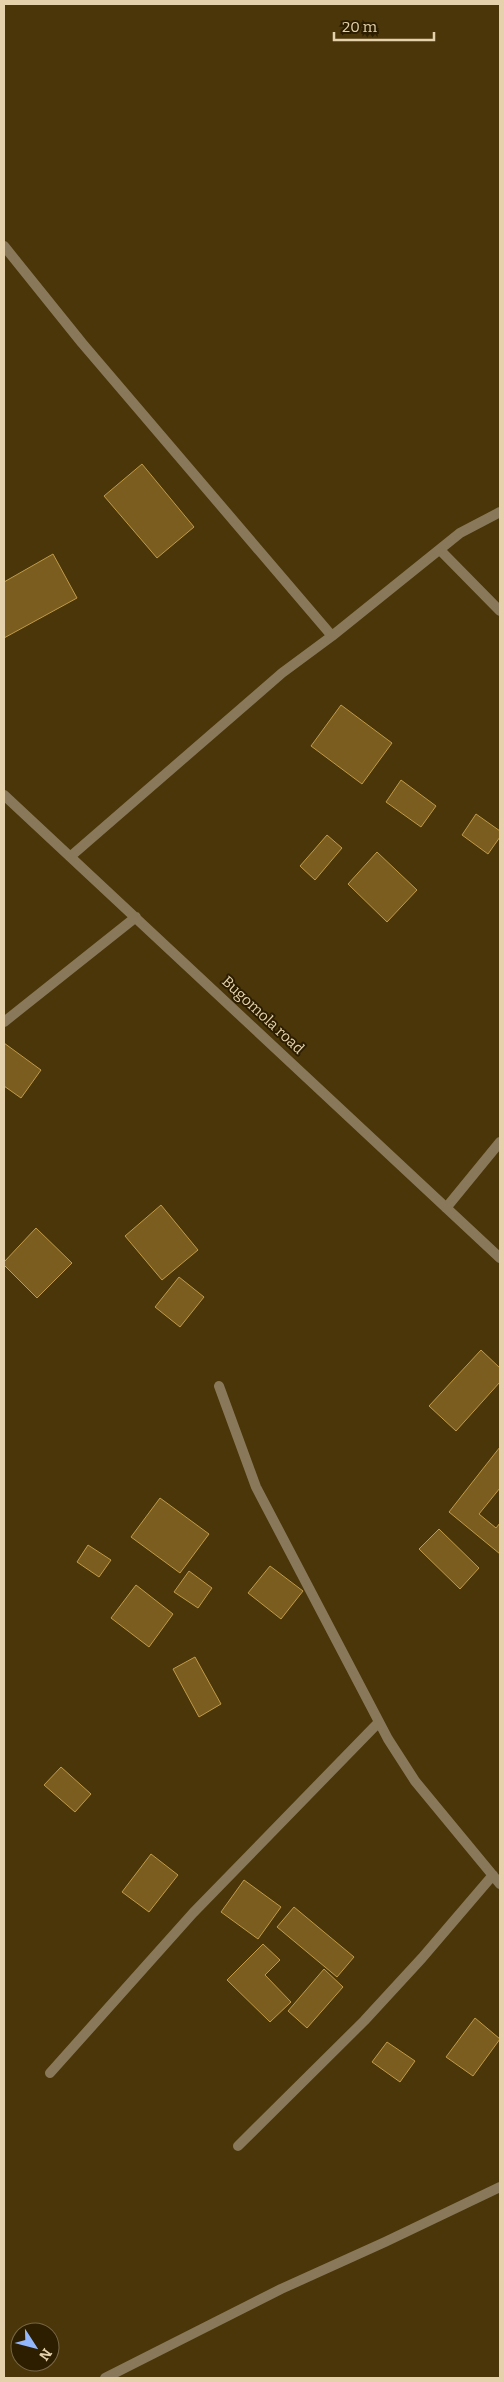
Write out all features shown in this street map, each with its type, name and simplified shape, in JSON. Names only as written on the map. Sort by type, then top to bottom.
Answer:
[{"type":"street","points":[[4,246],[82,343],[332,636]]},
{"type":"street","points":[[71,856],[282,673],[332,636],[440,550],[479,522],[500,512]]},
{"type":"street","points":[[440,550],[500,611]]},
{"type":"street","name":"Bugomola road","points":[[4,795],[500,1258]]},
{"type":"street","points":[[4,1022],[136,917]]},
{"type":"street","points":[[446,1208],[500,1142]]},
{"type":"street","points":[[219,1386],[256,1487],[379,1722],[415,1781],[500,1884]]},
{"type":"street","points":[[50,2073],[193,1913],[379,1722]]},
{"type":"street","points":[[238,2146],[364,2021],[422,1958],[493,1875]]},
{"type":"street","points":[[105,2378],[281,2289],[500,2187]]},
{"type":"building","points":[[142,464],[194,527],[157,558],[104,496]]},
{"type":"building","points":[[53,554],[77,598],[4,638],[4,582]]},
{"type":"building","points":[[341,705],[392,743],[362,784],[311,746]]},
{"type":"building","points":[[401,780],[436,806],[421,827],[386,802]]},
{"type":"building","points":[[476,814],[500,831],[500,837],[488,854],[462,835]]},
{"type":"building","points":[[327,835],[342,848],[315,880],[300,866]]},
{"type":"building","points":[[377,852],[417,890],[387,922],[348,884]]},
{"type":"building","points":[[4,1043],[41,1070],[21,1098],[4,1086]]},
{"type":"building","points":[[161,1205],[198,1250],[162,1280],[125,1236]]},
{"type":"building","points":[[36,1228],[72,1263],[37,1298],[4,1265],[4,1262]]},
{"type":"building","points":[[179,1277],[204,1297],[180,1327],[155,1307]]},
{"type":"building","points":[[481,1350],[500,1368],[500,1382],[456,1431],[429,1406]]},
{"type":"building","points":[[500,1447],[500,1488],[479,1514],[496,1528],[500,1523],[500,1554],[449,1512]]},
{"type":"building","points":[[160,1498],[209,1534],[180,1573],[131,1537]]},
{"type":"building","points":[[439,1529],[479,1568],[460,1589],[419,1549]]},
{"type":"building","points":[[88,1545],[111,1560],[99,1577],[77,1562]]},
{"type":"building","points":[[270,1566],[303,1591],[281,1619],[248,1593]]},
{"type":"building","points":[[189,1571],[212,1588],[198,1608],[174,1592]]},
{"type":"building","points":[[136,1585],[173,1614],[149,1647],[111,1618]]},
{"type":"building","points":[[195,1657],[221,1704],[199,1717],[173,1669]]},
{"type":"building","points":[[61,1767],[91,1794],[75,1812],[44,1785]]},
{"type":"building","points":[[151,1854],[178,1875],[149,1912],[122,1892]]},
{"type":"building","points":[[244,1880],[281,1907],[258,1939],[221,1912]]},
{"type":"building","points":[[294,1907],[354,1957],[337,1977],[277,1927]]},
{"type":"building","points":[[263,1944],[280,1960],[265,1975],[291,2002],[270,2022],[227,1980]]},
{"type":"building","points":[[324,1969],[343,1987],[307,2028],[288,2011]]},
{"type":"building","points":[[475,2018],[500,2039],[473,2076],[446,2057]]},
{"type":"building","points":[[387,2042],[415,2061],[400,2082],[372,2062]]}]
